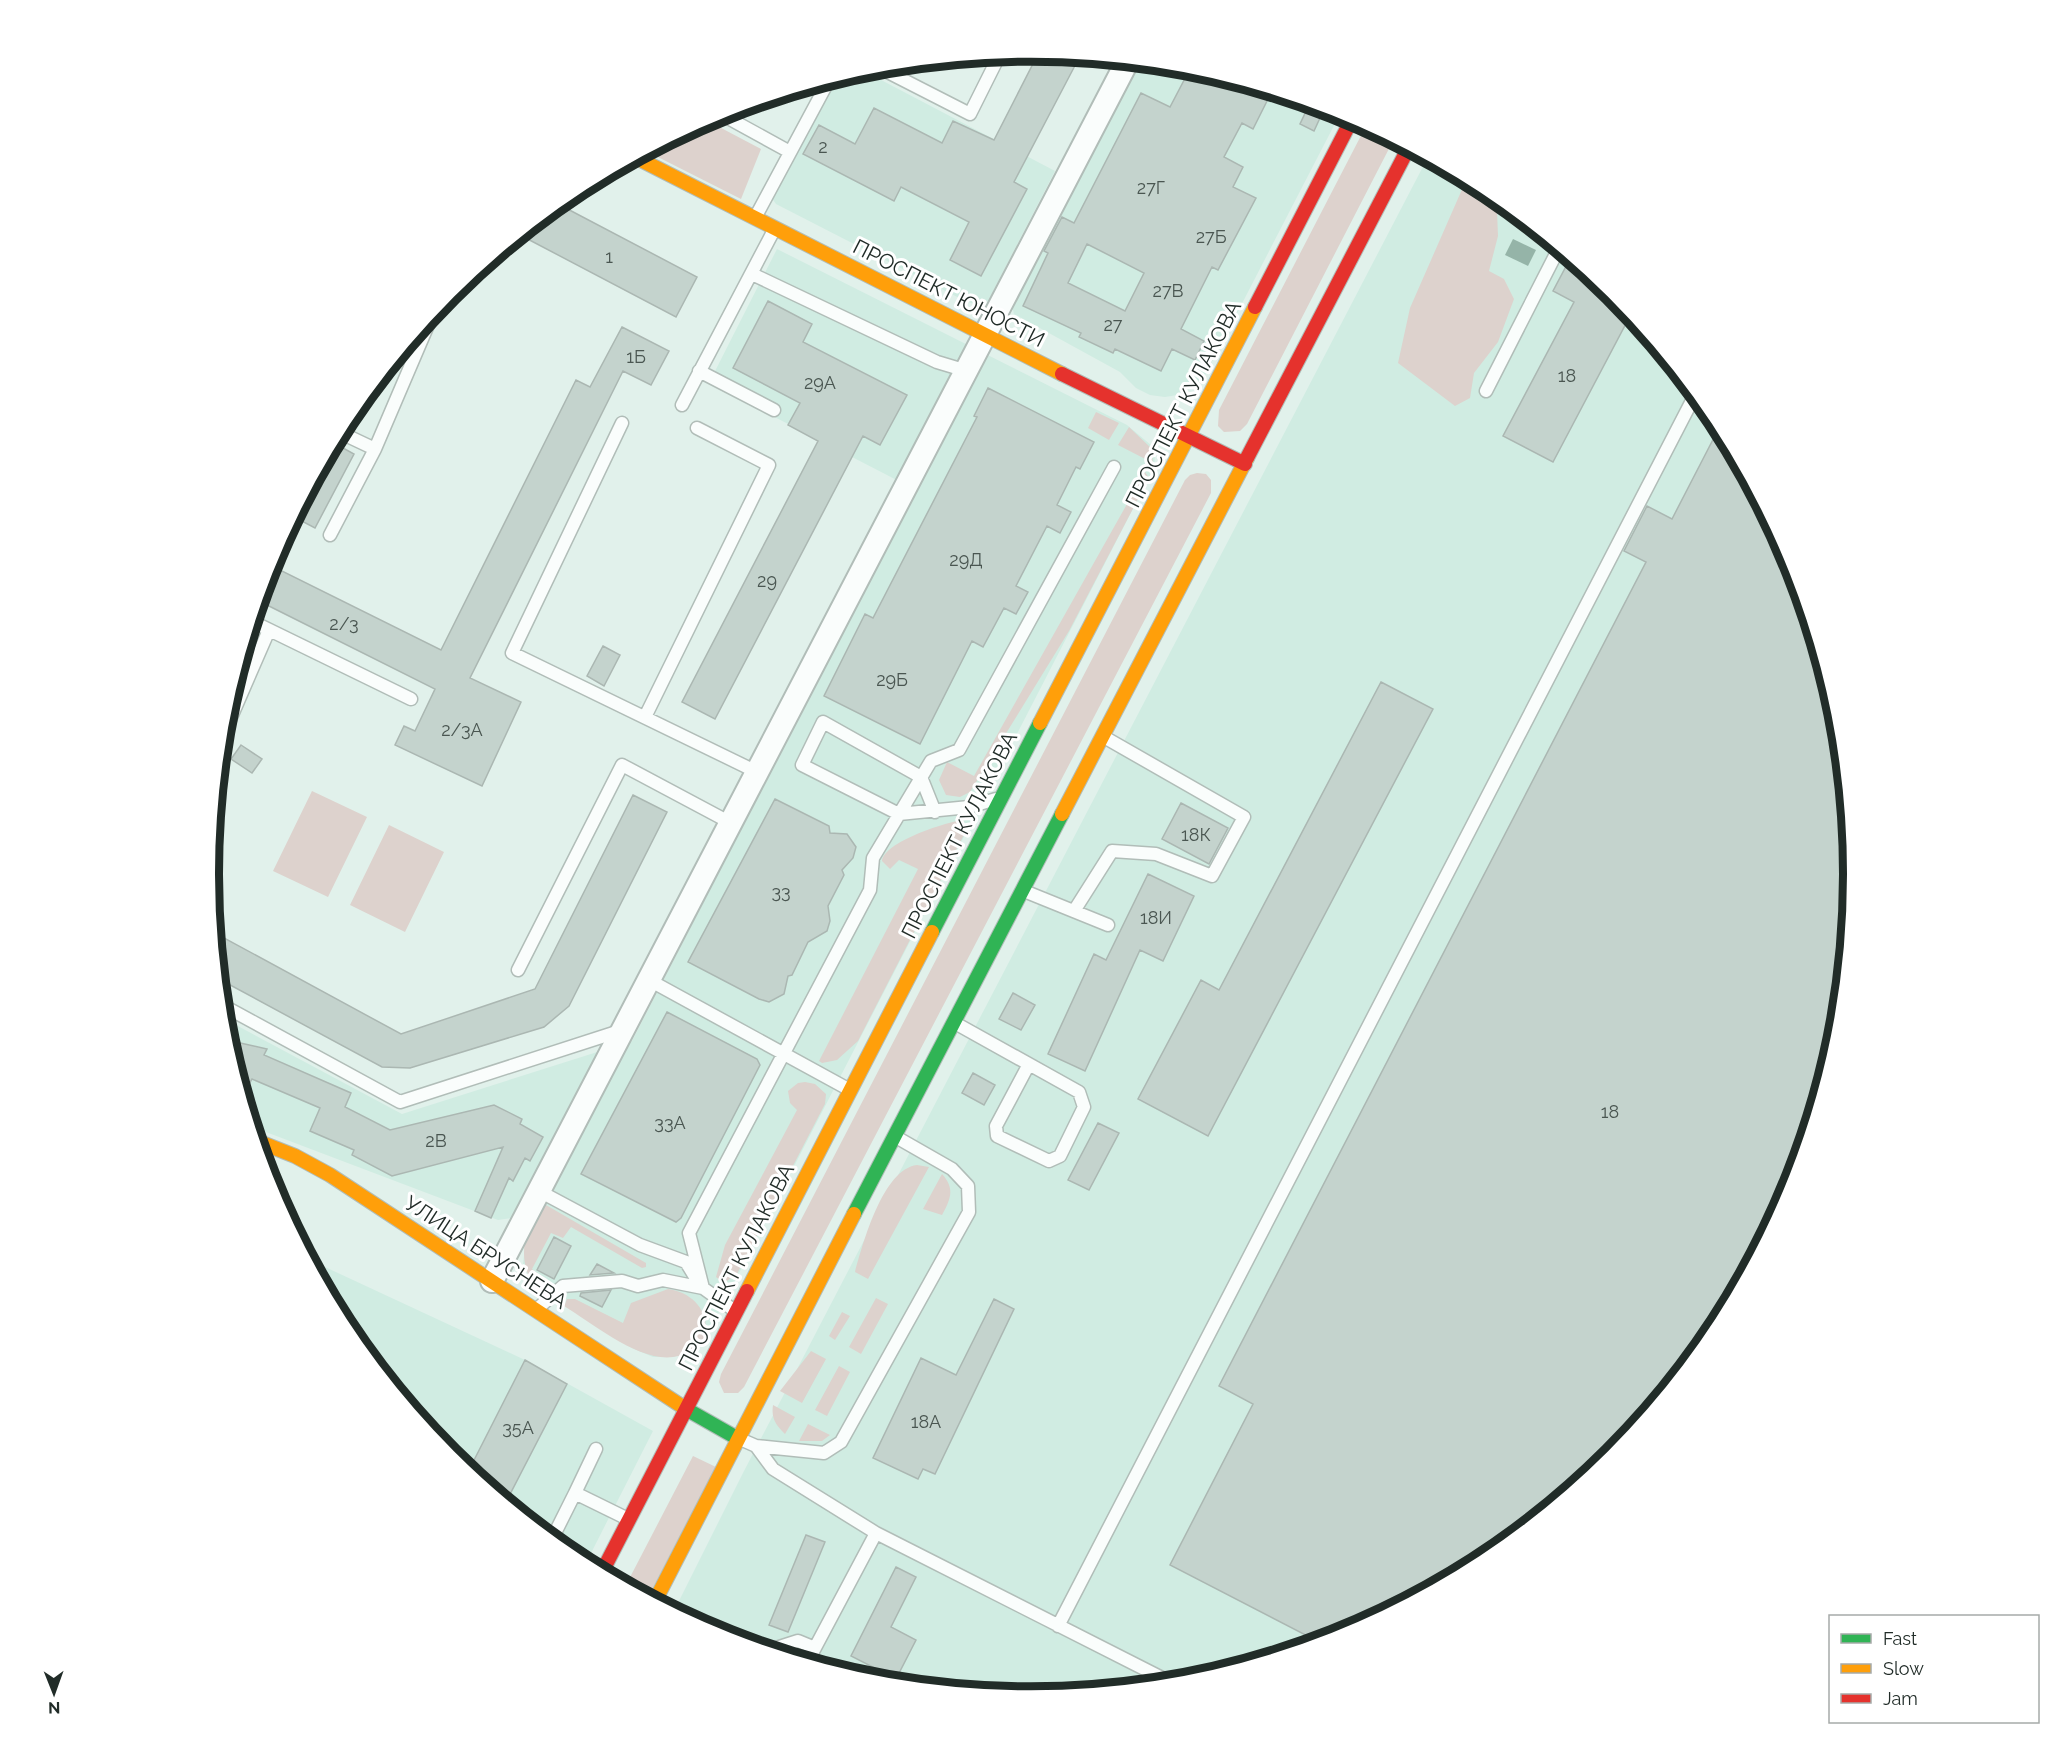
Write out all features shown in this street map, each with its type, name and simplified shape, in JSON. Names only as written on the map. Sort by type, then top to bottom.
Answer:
[{"type":"main road","name":"ПРОСПЕКТ КУЛАКОВА","points":[[606,1565],[1348,126]]},
{"type":"main road","points":[[658,1594],[1406,153]]},
{"type":"main road","name":"ПРОСПЕКТ ЮНОСТИ","points":[[643,161],[1189,438],[1245,464]]},
{"type":"main road","name":"УЛИЦА БРУСНЕВА","points":[[267,1145],[295,1156],[330,1175],[686,1409],[737,1438]]},
{"type":"street","points":[[492,1281],[1124,67]]},
{"type":"lane","points":[[891,74],[970,114],[996,63]]},
{"type":"lane","points":[[754,218],[825,88]]},
{"type":"lane","points":[[731,119],[790,152]]},
{"type":"lane","points":[[682,405],[775,229]]},
{"type":"lane","points":[[1486,391],[1556,254]]},
{"type":"lane","points":[[752,274],[937,362],[967,371]]},
{"type":"lane","points":[[330,535],[375,449],[424,335]]},
{"type":"lane","points":[[699,370],[774,410]]},
{"type":"lane","points":[[1058,1626],[1692,401]]},
{"type":"lane","points":[[622,423],[512,654],[758,772]]},
{"type":"lane","points":[[645,717],[768,465],[697,428]]},
{"type":"lane","points":[[347,436],[375,449]]},
{"type":"lane","points":[[703,1288],[689,1233],[870,890],[873,858],[931,761],[959,750],[1114,467]]},
{"type":"lane","points":[[259,625],[411,699]]},
{"type":"lane","points":[[238,700],[269,630]]},
{"type":"lane","points":[[935,812],[921,777],[824,722],[802,765],[899,814],[935,812],[969,807],[1003,797]]},
{"type":"lane","points":[[1074,911],[1112,851],[1156,854],[1212,876],[1244,817],[1103,736]]},
{"type":"lane","points":[[518,970],[622,765],[731,823]]},
{"type":"lane","points":[[1023,890],[1108,925]]},
{"type":"lane","points":[[649,980],[851,1091]]},
{"type":"lane","points":[[231,1010],[400,1102],[623,1029]]},
{"type":"lane","points":[[954,1022],[1029,1064],[1078,1092],[1084,1107],[1060,1156],[1049,1161],[998,1136],[996,1126],[1029,1064]]},
{"type":"lane","points":[[737,1438],[756,1446],[824,1453],[841,1442],[969,1212],[968,1186],[952,1169],[895,1136]]},
{"type":"lane","points":[[539,1191],[640,1245],[686,1262],[703,1288],[736,1311]]},
{"type":"lane","points":[[536,1310],[563,1286],[622,1281],[638,1286],[663,1280],[703,1288]]},
{"type":"lane","points":[[756,1446],[773,1469],[876,1533],[1157,1676]]},
{"type":"lane","points":[[556,1532],[596,1449]]},
{"type":"lane","points":[[575,1493],[629,1519]]},
{"type":"lane","points":[[811,1655],[876,1533]]},
{"type":"lane","points":[[783,1646],[798,1641],[815,1648]]},
{"type":"shaded area","points":[[1133,68],[1242,89],[1336,121],[1203,379],[1183,394],[1165,397],[1150,395],[1136,388],[1120,372],[1014,314],[1012,306]]},
{"type":"shaded area","points":[[875,77],[1055,171],[988,301],[980,305],[967,302],[776,204],[771,197],[829,87]]},
{"type":"shaded area","points":[[716,125],[761,149],[741,199],[654,155]]},
{"type":"shaded area","points":[[1363,132],[1391,145],[1247,424],[1240,431],[1224,432],[1218,426],[1219,410]]},
{"type":"shaded area","points":[[1425,163],[1483,198],[1567,263],[1606,299],[1676,379],[1707,422],[1760,514],[1782,563],[1816,663],[1837,768],[1842,820],[1844,874],[1837,979],[1816,1084],[1782,1184],[1760,1233],[1707,1325],[1676,1368],[1606,1448],[1526,1518],[1483,1549],[1391,1602],[1342,1624],[1242,1658],[1137,1679],[1032,1686],[978,1684],[926,1679],[821,1658],[721,1624],[677,1604],[744,1471]]},
{"type":"shaded area","points":[[1464,186],[1498,209],[1498,236],[1489,271],[1504,279],[1514,299],[1498,342],[1474,373],[1470,398],[1455,406],[1398,363],[1410,308]]},
{"type":"shaded area","points":[[1513,239],[1536,250],[1528,266],[1505,255]]},
{"type":"shaded area","points":[[777,249],[1127,425],[1151,445],[1155,455],[1154,468],[703,1343],[674,1357],[653,1357],[632,1348],[533,1284],[523,1264],[526,1240],[518,1213],[512,1218],[498,1220],[262,1130],[247,1084],[234,1024],[402,1114],[632,1041],[916,490],[709,383]]},
{"type":"shaded area","points":[[1096,412],[1119,423],[1109,440],[1088,428]]},
{"type":"shaded area","points":[[1129,427],[1151,448],[1153,463],[1118,445]]},
{"type":"shaded area","points":[[1145,472],[1149,478],[1069,631],[970,792],[960,797],[946,795],[939,780],[947,762],[974,776]]},
{"type":"shaded area","points":[[1197,473],[1206,474],[1211,480],[1211,493],[744,1387],[738,1393],[724,1393],[719,1382],[721,1374],[1185,480]]},
{"type":"shaded area","points":[[312,791],[367,817],[328,897],[273,871]]},
{"type":"shaded area","points":[[962,820],[968,827],[858,1041],[837,1060],[822,1063],[819,1061],[918,869],[899,860],[890,869],[882,861],[885,854],[903,840],[916,834]]},
{"type":"shaded area","points":[[389,825],[444,852],[405,932],[350,905]]},
{"type":"shaded area","points":[[798,1083],[815,1084],[826,1094],[825,1104],[737,1274],[724,1283],[716,1277],[725,1245],[797,1110],[790,1103],[788,1091]]},
{"type":"shaded area","points":[[917,1165],[929,1167],[868,1279],[855,1272],[876,1209],[894,1179],[905,1170]]},
{"type":"shaded area","points":[[942,1174],[949,1184],[950,1194],[942,1215],[923,1209]]},
{"type":"shaded area","points":[[546,1205],[646,1263],[646,1267],[642,1268],[571,1227],[563,1238],[551,1233],[532,1269],[549,1282],[540,1291],[532,1282],[527,1271],[524,1247],[531,1223]]},
{"type":"shaded area","points":[[320,1265],[525,1360],[653,1431],[590,1555],[537,1518],[457,1448],[387,1368],[356,1325]]},
{"type":"shaded area","points":[[668,1289],[687,1295],[694,1301],[700,1307],[706,1324],[703,1343],[689,1352],[673,1357],[646,1354],[631,1348],[564,1306],[567,1299],[575,1299],[623,1323],[631,1303]]},
{"type":"shaded area","points":[[876,1298],[888,1304],[861,1354],[849,1347]]},
{"type":"shaded area","points":[[842,1312],[850,1316],[835,1340],[829,1336]]},
{"type":"shaded area","points":[[811,1351],[826,1359],[802,1403],[780,1391]]},
{"type":"shaded area","points":[[839,1366],[850,1372],[827,1416],[815,1410]]},
{"type":"shaded area","points":[[773,1405],[795,1417],[785,1434],[775,1421]]},
{"type":"shaded area","points":[[808,1424],[830,1435],[822,1441],[799,1441]]},
{"type":"shaded area","points":[[693,1456],[716,1467],[651,1591],[629,1579]]},
{"type":"building","points":[[1034,62],[1076,63],[1014,182],[1027,189],[981,276],[950,260],[969,222],[901,187],[894,201],[803,154],[819,125],[855,144],[874,108],[942,143],[953,121],[994,140]]},
{"type":"building","points":[[1186,76],[1269,97],[1253,129],[1242,123],[1224,157],[1243,167],[1233,187],[1256,198],[1218,270],[1212,267],[1181,329],[1204,341],[1195,360],[1172,349],[1161,371],[1115,349],[1113,353],[1079,337],[1081,333],[1023,306],[1048,253],[1044,251],[1062,217],[1074,223],[1141,93],[1170,107]],"holes":[[[1087,244],[1144,273],[1125,311],[1068,283]]]},
{"type":"building","points":[[1307,110],[1321,115],[1314,131],[1300,124]]},
{"type":"building","points":[[566,208],[697,277],[676,317],[526,238]]},
{"type":"building","points":[[1568,264],[1627,322],[1553,462],[1503,436],[1574,302],[1553,291]]},
{"type":"building","points":[[768,301],[812,324],[803,342],[907,395],[880,445],[863,436],[715,719],[682,702],[818,441],[788,425],[800,403],[733,368]]},
{"type":"building","points":[[622,327],[669,351],[651,385],[623,371],[470,678],[521,702],[482,786],[395,745],[404,726],[415,731],[435,689],[266,604],[279,569],[441,650],[576,380],[590,387]]},
{"type":"building","points":[[988,388],[1094,442],[1080,469],[1076,467],[1057,505],[1071,512],[1060,533],[1047,526],[1016,586],[1028,592],[1016,614],[1004,608],[983,647],[972,641],[920,744],[824,696],[865,614],[873,618],[977,417],[974,416]]},
{"type":"building","points":[[1715,435],[1760,514],[1782,563],[1816,663],[1828,715],[1837,768],[1842,820],[1844,874],[1842,927],[1837,979],[1828,1032],[1816,1084],[1800,1135],[1782,1184],[1735,1280],[1707,1325],[1676,1368],[1606,1448],[1526,1518],[1483,1549],[1391,1602],[1308,1636],[1170,1565],[1253,1404],[1219,1386],[1646,562],[1624,551],[1647,506],[1672,519]]},
{"type":"building","points":[[341,447],[354,454],[315,528],[300,520]]},
{"type":"building","points":[[603,646],[620,655],[604,686],[587,676]]},
{"type":"building","points":[[1381,682],[1433,709],[1208,1136],[1138,1099],[1201,980],[1219,990]]},
{"type":"building","points":[[241,745],[262,759],[252,773],[231,759]]},
{"type":"building","points":[[633,795],[667,812],[569,1006],[544,1027],[410,1068],[382,1067],[227,983],[222,937],[401,1034],[535,989]]},
{"type":"building","points":[[775,799],[829,826],[830,833],[847,834],[856,847],[853,858],[842,870],[844,875],[828,906],[830,921],[827,931],[808,942],[792,975],[788,976],[784,994],[769,1002],[688,962]]},
{"type":"building","points":[[1181,803],[1228,828],[1209,864],[1162,839]]},
{"type":"building","points":[[1148,874],[1194,896],[1163,961],[1140,950],[1085,1071],[1048,1054],[1094,954],[1106,960]]},
{"type":"building","points":[[1013,993],[1035,1005],[1021,1030],[999,1019]]},
{"type":"building","points":[[667,1012],[757,1059],[760,1065],[681,1218],[676,1222],[581,1174]]},
{"type":"building","points":[[237,1042],[267,1049],[264,1055],[351,1093],[345,1107],[390,1130],[494,1105],[522,1119],[520,1124],[543,1137],[530,1161],[525,1158],[513,1181],[509,1178],[491,1218],[475,1211],[503,1147],[392,1176],[352,1155],[354,1150],[310,1131],[320,1108],[252,1079],[248,1086]]},
{"type":"building","points":[[973,1073],[995,1085],[984,1105],[962,1093]]},
{"type":"building","points":[[1098,1123],[1119,1133],[1089,1190],[1068,1180]]},
{"type":"building","points":[[554,1237],[571,1246],[554,1279],[537,1270]]},
{"type":"building","points":[[597,1264],[614,1273],[590,1275]]},
{"type":"building","points":[[611,1290],[602,1307],[580,1296],[581,1293]]},
{"type":"building","points":[[994,1299],[1014,1309],[935,1474],[923,1469],[918,1479],[873,1458],[921,1358],[956,1375]]},
{"type":"building","points":[[525,1360],[567,1384],[510,1495],[473,1463]]},
{"type":"building","points":[[806,1535],[825,1542],[788,1632],[769,1625]]},
{"type":"building","points":[[896,1567],[916,1577],[891,1627],[916,1640],[898,1674],[881,1671],[851,1656]]},
{"type":"traffic: fast","points":[[932,932],[1040,723]]},
{"type":"traffic: fast","points":[[854,1214],[1062,814]]},
{"type":"traffic: fast","points":[[686,1409],[737,1438]]},
{"type":"traffic: slow","points":[[643,161],[1062,374]]},
{"type":"traffic: slow","points":[[1040,723],[1255,307]]},
{"type":"traffic: slow","points":[[1062,814],[1247,458]]},
{"type":"traffic: slow","points":[[747,1291],[932,932]]},
{"type":"traffic: slow","points":[[267,1145],[295,1156],[330,1175],[686,1409]]},
{"type":"traffic: slow","points":[[658,1595],[854,1214]]},
{"type":"traffic: jam","points":[[1255,307],[1348,126]]},
{"type":"traffic: jam","points":[[1247,458],[1406,153]]},
{"type":"traffic: jam","points":[[1062,374],[1245,464]]},
{"type":"traffic: jam","points":[[606,1565],[747,1291]]}]
